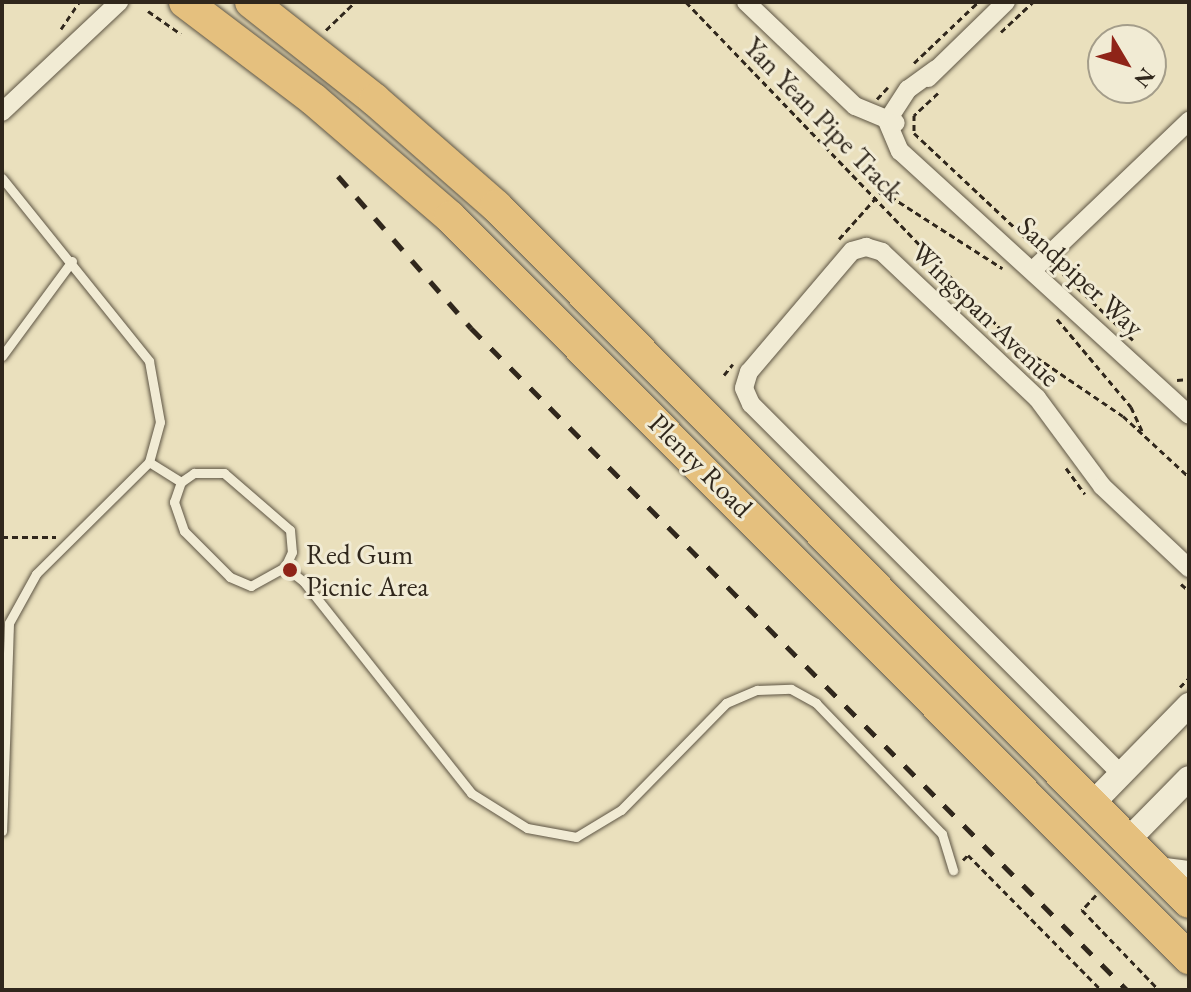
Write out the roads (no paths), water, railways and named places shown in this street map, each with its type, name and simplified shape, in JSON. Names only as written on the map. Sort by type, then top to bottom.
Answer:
[{"type":"highway","name":"Plenty Road","points":[[185,2],[313,99],[450,217],[1064,832],[1097,882],[1189,958]]},
{"type":"highway","name":"Plenty Road","points":[[251,2],[496,206],[1189,902]]},
{"type":"highway","points":[[1064,832],[1092,804]]},
{"type":"highway","points":[[1097,882],[1127,841]]},
{"type":"street","points":[[2,112],[119,2]]},
{"type":"street","points":[[746,2],[867,113],[893,122],[908,89],[940,77],[1006,2]]},
{"type":"street","points":[[1033,270],[1189,121]]},
{"type":"street","name":"Sandpiper Way","points":[[893,122],[900,151],[935,179],[1187,409]]},
{"type":"street","name":"Wingspan Avenue","points":[[1121,774],[751,404],[744,388],[749,372],[852,251],[866,247],[882,252],[1037,398],[1102,486],[1182,574]]},
{"type":"street","points":[[1092,804],[1189,705]]},
{"type":"street","points":[[1127,841],[1189,778]]},
{"type":"street","points":[[1154,866],[1189,870]]},
{"type":"lane","points":[[2,178],[21,207],[72,261],[149,361],[160,422],[149,462],[36,574],[9,623],[2,831]]},
{"type":"lane","points":[[2,356],[72,261]]},
{"type":"lane","points":[[149,462],[181,482]]},
{"type":"lane","points":[[194,473],[224,473],[290,530],[292,552],[285,567],[251,586],[230,577],[184,531],[174,502],[181,482],[194,473]]},
{"type":"lane","points":[[285,567],[304,582],[471,793],[527,828],[576,837],[621,810],[726,703],[757,690],[791,689],[816,703],[942,834],[953,870]]},
{"type":"railway","points":[[338,176],[471,328],[1127,990]]},
{"type":"place","name":"Red Gum Picnic Area","points":[[290,570]]}]
